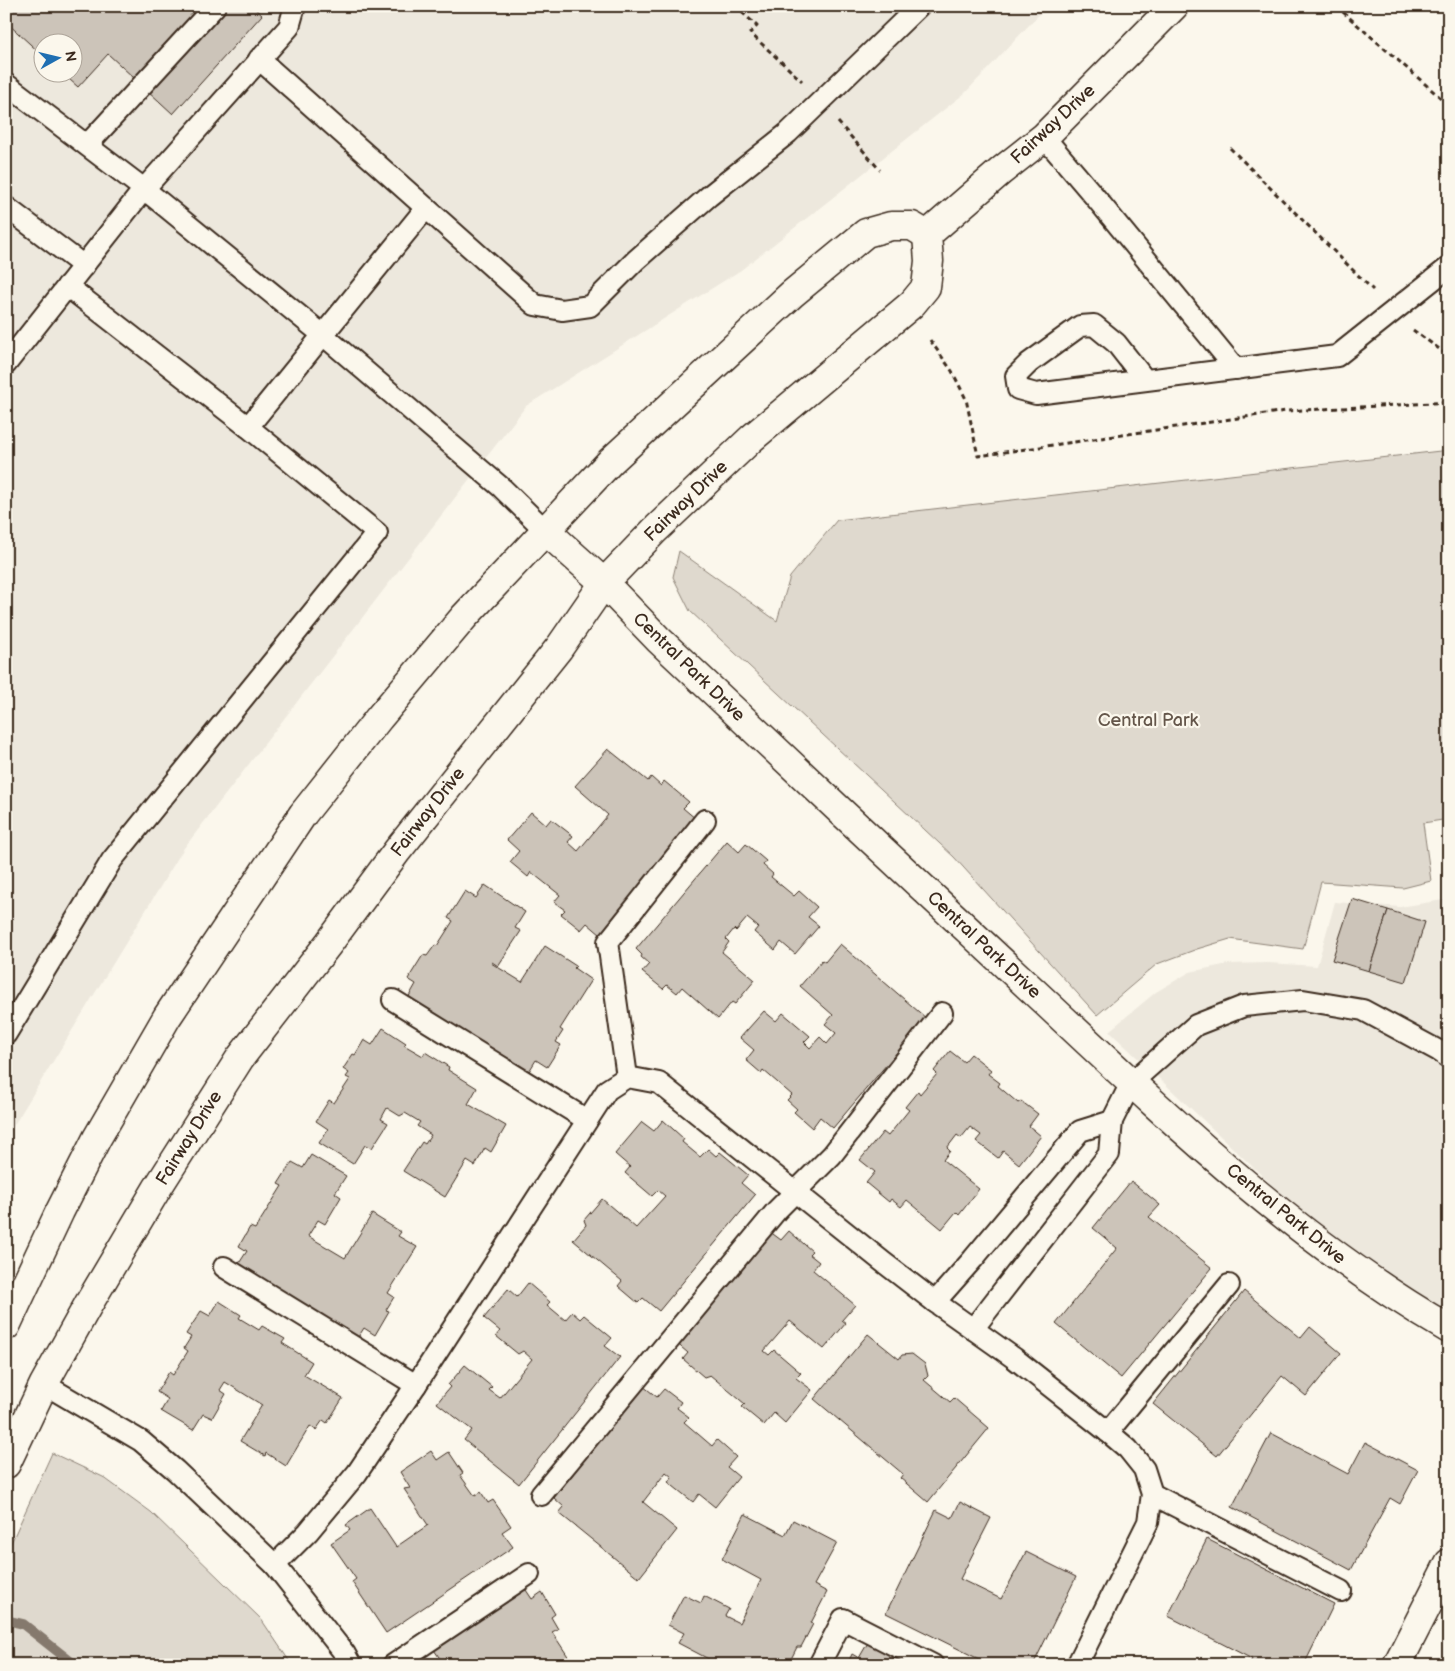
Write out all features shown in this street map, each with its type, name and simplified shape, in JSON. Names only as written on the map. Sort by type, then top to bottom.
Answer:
[{"type":"main road","name":"Fairway Drive","points":[[6,1464],[44,1384],[88,1305],[158,1187],[240,1058],[397,851],[559,648],[604,583],[660,524],[752,438],[912,304],[926,287],[929,261],[926,235],[1044,137],[1174,6]]},
{"type":"main road","points":[[6,1326],[13,1295],[97,1138],[167,1017],[303,814],[378,718],[464,618],[612,461],[792,294],[866,233],[891,226],[912,226],[926,235]]},
{"type":"main road","name":"Central Park Drive","points":[[545,530],[604,583],[659,640],[1131,1083],[1228,1168],[1329,1251],[1449,1329]]},
{"type":"main road","points":[[1406,1662],[1449,1562]]},
{"type":"lane","points":[[87,145],[215,6]]},
{"type":"lane","points":[[6,364],[144,189],[289,27],[295,6]]},
{"type":"lane","points":[[260,59],[535,305],[562,310],[590,306],[636,260],[701,203],[788,133],[919,6]]},
{"type":"lane","points":[[6,84],[144,189],[323,335],[502,488],[545,530]]},
{"type":"lane","points":[[1044,137],[1236,369]]},
{"type":"lane","points":[[6,207],[84,266]]},
{"type":"lane","points":[[248,427],[426,208]]},
{"type":"lane","points":[[1145,380],[1116,343],[1094,325],[1080,326],[1030,363],[1016,376],[1018,389],[1036,394],[1337,356],[1449,267]]},
{"type":"lane","points":[[6,1034],[112,860],[377,533],[248,427],[67,286]]},
{"type":"lane","points":[[627,1077],[608,942],[705,820]]},
{"type":"lane","points":[[393,1000],[587,1120]]},
{"type":"lane","points":[[973,1329],[1109,1154],[1112,1121],[1131,1083],[1196,1025],[1244,1006],[1303,1000],[1363,1010],[1449,1058]]},
{"type":"lane","points":[[541,1495],[770,1218],[832,1154],[942,1013]]},
{"type":"lane","points":[[275,1565],[308,1532],[357,1473],[607,1090],[627,1077],[659,1083],[935,1302],[1014,1358],[1108,1432],[1144,1468],[1152,1494],[1148,1522],[1077,1665]]},
{"type":"lane","points":[[935,1302],[1080,1131],[1112,1121]]},
{"type":"lane","points":[[224,1267],[416,1385]]},
{"type":"lane","points":[[1108,1432],[1229,1285]]},
{"type":"lane","points":[[44,1384],[141,1441],[174,1470],[275,1565],[352,1665]]},
{"type":"lane","points":[[1152,1494],[1341,1591]]},
{"type":"lane","points":[[393,1665],[530,1574]]},
{"type":"lane","points":[[819,1665],[843,1619],[933,1665]]},
{"type":"path","points":[[735,6],[757,26],[750,33],[806,85]]},
{"type":"path","points":[[1336,6],[1449,105]]},
{"type":"path","points":[[836,120],[880,170]]},
{"type":"path","points":[[1230,148],[1418,335],[1449,356]]},
{"type":"path","points":[[930,340],[952,371],[966,399],[978,456],[1286,411],[1449,402]]},
{"type":"shaded area","points":[[6,6],[1047,6],[965,93],[741,270],[526,406],[184,848],[6,1138]]},
{"type":"shaded area","points":[[1449,899],[1449,1317],[1429,1305],[1291,1203],[1109,1031],[1156,992],[1190,972],[1228,964],[1268,963],[1317,966],[1335,902],[1400,907]]},
{"type":"green space","name":"Central Park","points":[[1449,450],[1449,819],[1423,823],[1431,881],[1403,888],[1321,882],[1303,949],[1230,939],[1197,949],[1157,964],[1097,1015],[954,857],[690,611],[673,577],[679,551],[777,621],[790,577],[837,520]]},
{"type":"green space","points":[[52,1453],[103,1477],[151,1512],[261,1619],[292,1665],[6,1665],[6,1554]]},
{"type":"building","points":[[6,6],[252,6],[262,15],[173,114],[108,54],[78,87],[72,82],[82,82],[82,32],[32,32],[32,46],[6,22]]},
{"type":"building","points":[[608,749],[648,781],[651,777],[661,786],[664,781],[689,802],[683,808],[696,819],[601,935],[587,923],[581,930],[561,914],[565,910],[554,902],[560,895],[531,872],[528,877],[510,862],[519,851],[507,840],[531,812],[546,825],[551,819],[573,836],[568,842],[578,851],[608,815],[575,786]]},
{"type":"building","points":[[727,841],[739,852],[746,844],[766,861],[763,865],[773,874],[771,877],[794,896],[799,891],[817,907],[808,917],[819,926],[795,954],[781,942],[775,950],[754,932],[758,927],[747,918],[736,931],[734,929],[726,939],[729,942],[722,952],[755,980],[735,1004],[732,1002],[718,1019],[682,987],[677,993],[667,985],[663,989],[642,972],[649,964],[636,949]]},
{"type":"building","points":[[485,885],[525,912],[515,928],[521,931],[498,966],[491,963],[522,982],[545,946],[576,966],[574,968],[591,980],[560,1029],[563,1031],[556,1042],[561,1045],[547,1067],[536,1060],[528,1073],[408,998],[416,984],[408,979],[423,955],[427,956],[435,945],[437,946],[453,921],[448,918],[465,891],[476,898]]},
{"type":"building","points":[[1352,899],[1388,910],[1369,971],[1332,960]]},
{"type":"building","points":[[1388,910],[1425,922],[1406,982],[1369,971]]},
{"type":"building","points":[[840,944],[926,1018],[833,1128],[820,1117],[812,1128],[794,1112],[797,1109],[787,1100],[792,1095],[763,1070],[761,1073],[746,1060],[754,1050],[740,1038],[764,1011],[776,1021],[783,1013],[810,1036],[804,1042],[810,1048],[820,1037],[827,1044],[836,1033],[825,1024],[833,1015],[800,986],[822,960],[825,962]]},
{"type":"building","points":[[383,1028],[406,1043],[404,1045],[423,1056],[425,1052],[449,1067],[448,1070],[477,1088],[468,1104],[506,1126],[491,1152],[485,1148],[475,1166],[467,1161],[445,1197],[403,1171],[422,1142],[425,1144],[431,1135],[417,1126],[420,1122],[405,1113],[400,1116],[387,1108],[381,1119],[388,1123],[372,1148],[365,1145],[353,1164],[319,1143],[328,1129],[316,1121],[329,1100],[334,1103],[350,1079],[346,1077],[349,1073],[343,1069],[353,1054],[355,1055],[364,1040],[372,1045]]},
{"type":"building","points":[[950,1051],[964,1062],[971,1054],[991,1070],[988,1074],[1000,1083],[998,1086],[1018,1103],[1021,1101],[1038,1114],[1029,1126],[1041,1136],[1019,1164],[1003,1151],[998,1158],[976,1141],[981,1135],[970,1127],[961,1138],[957,1135],[947,1148],[950,1151],[943,1160],[979,1189],[959,1215],[956,1212],[942,1229],[907,1200],[901,1207],[891,1199],[889,1202],[866,1183],[875,1172],[860,1160],[883,1132],[888,1136],[909,1110],[905,1107],[918,1091],[920,1094],[937,1074],[934,1071]]},
{"type":"building","points":[[663,1120],[684,1139],[682,1142],[700,1157],[708,1149],[716,1156],[720,1152],[748,1175],[741,1183],[755,1195],[659,1311],[643,1298],[638,1303],[618,1286],[622,1281],[573,1240],[586,1225],[584,1220],[602,1199],[636,1228],[665,1196],[658,1190],[652,1196],[625,1173],[630,1167],[615,1154],[642,1122],[654,1131]]},
{"type":"building","points":[[311,1155],[346,1176],[335,1193],[341,1197],[325,1224],[318,1220],[308,1236],[345,1258],[372,1214],[401,1232],[398,1236],[417,1247],[388,1293],[394,1297],[386,1310],[389,1311],[375,1335],[364,1328],[357,1339],[238,1265],[247,1251],[239,1246],[250,1227],[255,1229],[282,1186],[278,1184],[292,1162],[303,1168]]},
{"type":"building","points":[[1131,1181],[1160,1205],[1149,1217],[1212,1268],[1121,1378],[1056,1324],[1117,1248],[1093,1228]]},
{"type":"building","points":[[769,1231],[781,1240],[789,1231],[812,1251],[809,1254],[819,1262],[813,1270],[855,1305],[842,1320],[846,1323],[824,1349],[790,1321],[764,1351],[769,1355],[774,1350],[801,1373],[796,1378],[812,1390],[785,1423],[774,1413],[764,1425],[742,1407],[745,1404],[710,1375],[704,1377],[683,1359],[688,1353],[674,1341]]},
{"type":"building","points":[[528,1283],[550,1302],[547,1305],[565,1320],[572,1312],[580,1319],[584,1315],[612,1338],[605,1346],[620,1357],[519,1484],[464,1440],[472,1430],[437,1403],[450,1387],[448,1385],[465,1365],[492,1387],[489,1390],[500,1398],[532,1359],[523,1351],[518,1354],[496,1336],[500,1331],[484,1318],[508,1289],[517,1297]]},
{"type":"building","points":[[1244,1291],[1301,1338],[1310,1327],[1341,1353],[1306,1396],[1282,1376],[1217,1456],[1153,1404]]},
{"type":"building","points":[[219,1301],[241,1315],[239,1318],[259,1330],[262,1326],[285,1339],[282,1343],[312,1362],[304,1375],[343,1398],[327,1423],[323,1420],[316,1430],[310,1426],[286,1466],[266,1453],[265,1456],[240,1441],[262,1405],[225,1382],[220,1390],[226,1394],[212,1418],[203,1414],[193,1430],[161,1411],[168,1399],[157,1392],[169,1372],[173,1375],[188,1351],[184,1348],[191,1337],[186,1334],[201,1311],[210,1316]]},
{"type":"building","points":[[868,1334],[899,1359],[902,1355],[912,1354],[925,1364],[928,1376],[924,1380],[950,1402],[954,1398],[989,1428],[928,1502],[900,1478],[903,1474],[814,1399]]},
{"type":"building","points":[[643,1386],[657,1397],[664,1389],[681,1402],[677,1408],[689,1417],[684,1422],[712,1446],[717,1440],[736,1457],[727,1467],[739,1477],[715,1507],[699,1494],[693,1502],[668,1482],[672,1477],[666,1472],[643,1502],[677,1530],[639,1578],[559,1513],[564,1507],[554,1498]]},
{"type":"building","points":[[1271,1433],[1348,1474],[1365,1442],[1418,1470],[1400,1504],[1390,1498],[1351,1570],[1232,1507]]},
{"type":"building","points":[[431,1451],[437,1460],[449,1452],[463,1473],[460,1475],[475,1496],[481,1492],[488,1503],[493,1500],[511,1526],[502,1532],[513,1547],[386,1633],[352,1582],[356,1579],[331,1543],[350,1530],[346,1525],[370,1508],[396,1547],[428,1525],[404,1489],[410,1488],[400,1472]]},
{"type":"building","points":[[960,1502],[991,1518],[960,1579],[1001,1599],[1026,1552],[1076,1577],[1033,1665],[991,1665],[886,1613],[936,1510],[952,1518]]},
{"type":"building","points":[[745,1514],[785,1535],[793,1520],[837,1543],[814,1585],[827,1592],[801,1647],[797,1647],[788,1665],[720,1665],[678,1643],[684,1633],[668,1625],[684,1595],[701,1603],[704,1596],[729,1609],[725,1616],[739,1623],[761,1580],[722,1559]]},
{"type":"building","points":[[1207,1539],[1334,1604],[1304,1665],[1249,1665],[1252,1659],[1168,1616]]},
{"type":"building","points":[[522,1584],[532,1599],[542,1592],[555,1614],[551,1617],[558,1629],[552,1632],[573,1664],[578,1660],[581,1665],[433,1665],[441,1660],[432,1647]]},
{"type":"building","points":[[873,1634],[928,1665],[847,1665],[852,1654],[859,1658]]},
{"type":"waterway","points":[[6,1620],[23,1624],[75,1665]]}]
